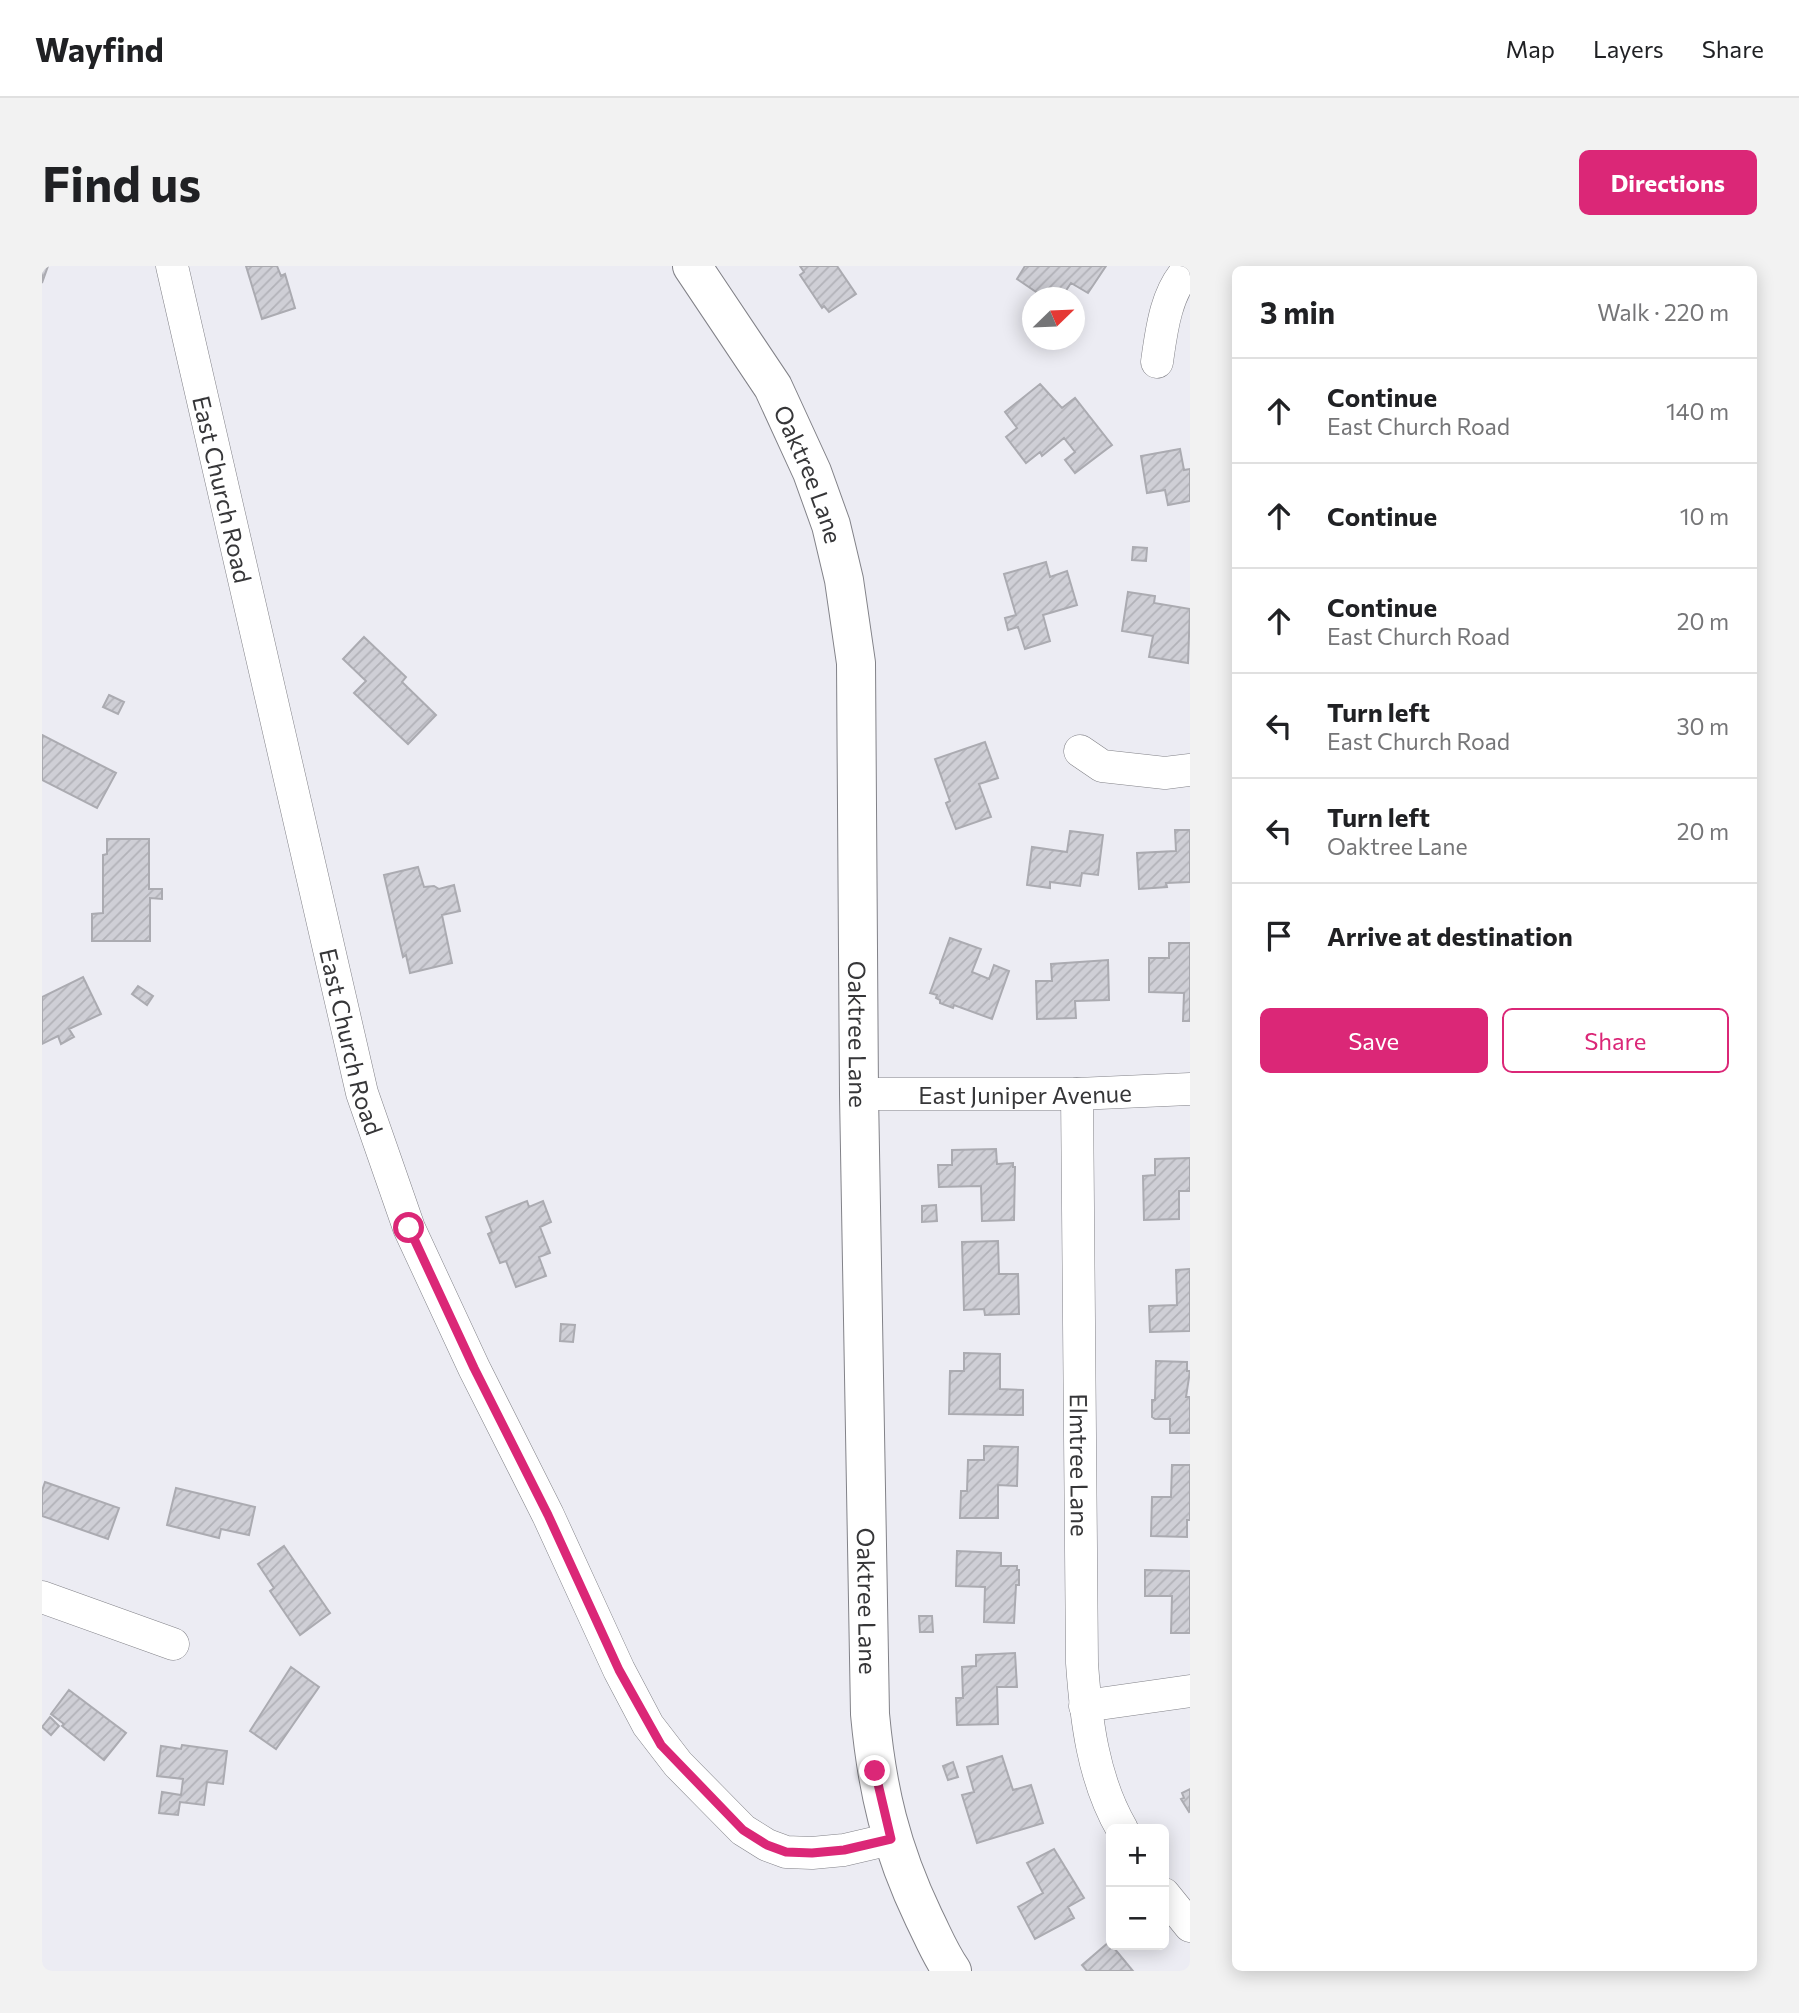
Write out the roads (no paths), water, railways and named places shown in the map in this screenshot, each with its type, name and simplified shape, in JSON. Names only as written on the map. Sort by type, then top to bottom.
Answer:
[{"type":"street","name":"East Church Road","points":[[172,266],[362,1093],[409,1228],[625,1681],[648,1724],[678,1764],[743,1830],[767,1845],[786,1852],[844,1850],[891,1839]]},
{"type":"street","name":"Oaktree Lane","points":[[692,266],[773,387],[812,472],[831,525],[844,580],[856,663],[859,1094],[870,1714],[875,1771],[891,1839]]},
{"type":"street","points":[[1157,362],[1163,316],[1184,274],[1190,268]]},
{"type":"street","points":[[1080,751],[1102,766],[1165,773],[1190,770]]},
{"type":"street","name":"East Juniper Avenue","points":[[859,1094],[1077,1094],[1190,1089]]},
{"type":"street","name":"Elmtree Lane","points":[[1077,1094],[1082,1649],[1085,1706],[1093,1754],[1108,1800],[1120,1824]]},
{"type":"street","points":[[42,1597],[173,1644]]},
{"type":"street","points":[[1085,1706],[1190,1691]]},
{"type":"street","points":[[891,1839],[911,1891],[943,1959],[952,1971]]},
{"type":"street","points":[[1169,1901],[1190,1926]]}]
